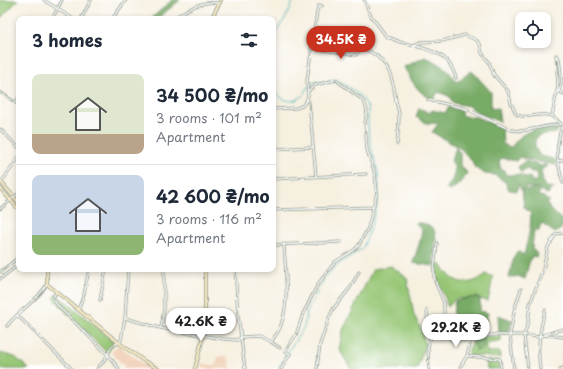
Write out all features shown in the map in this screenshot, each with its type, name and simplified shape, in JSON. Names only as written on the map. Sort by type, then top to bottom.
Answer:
[{"type":"main road","points":[[213,16],[220,2]]},
{"type":"main road","points":[[1,182],[14,198]]},
{"type":"main road","points":[[0,188],[16,206]]},
{"type":"main road","points":[[47,272],[47,284],[56,292],[119,343],[158,369]]},
{"type":"main road","points":[[195,369],[204,335],[206,320],[205,272]]},
{"type":"street","points":[[44,0],[68,16]]},
{"type":"street","points":[[54,16],[62,0]]},
{"type":"street","points":[[83,16],[91,0]]},
{"type":"street","points":[[114,16],[126,0]]},
{"type":"street","points":[[364,0],[371,16],[386,36],[400,42],[432,51],[450,63],[456,78]]},
{"type":"street","points":[[178,16],[191,7],[210,2],[220,2]]},
{"type":"street","points":[[276,109],[296,108],[304,105],[307,99],[307,80],[318,8],[319,5],[322,6]]},
{"type":"street","points":[[414,45],[421,42],[442,41],[467,35],[480,44],[482,53],[489,62],[494,76],[508,91],[516,114],[520,117],[542,114],[552,116],[562,125]]},
{"type":"street","points":[[312,48],[356,55],[362,48],[369,50],[386,65],[392,78],[399,115],[397,144]]},
{"type":"street","points":[[552,116],[553,107],[562,86],[559,58],[556,55],[558,86],[557,95]]},
{"type":"street","points":[[281,369],[290,354],[285,351],[296,335],[318,284],[335,262],[359,245],[368,228],[377,192],[375,174],[367,150],[365,123],[367,110],[364,102],[336,80],[315,85],[308,90]]},
{"type":"street","points":[[559,90],[563,94]]},
{"type":"street","points":[[0,92],[16,103]]},
{"type":"street","points":[[307,99],[309,102],[316,176]]},
{"type":"street","points":[[428,100],[464,108],[511,130],[521,131],[562,125]]},
{"type":"street","points":[[562,125],[556,153],[563,183]]},
{"type":"street","points":[[0,129],[16,145]]},
{"type":"street","points":[[276,149],[313,148]]},
{"type":"street","points":[[558,161],[563,160]]},
{"type":"street","points":[[1,182],[16,161]]},
{"type":"street","points":[[276,179],[366,174]]},
{"type":"street","points":[[0,209],[14,198]]},
{"type":"street","points":[[276,210],[374,207]]},
{"type":"street","points":[[528,369],[524,335],[528,322],[530,304],[543,269],[548,247],[556,234],[563,234]]},
{"type":"street","points":[[276,245],[341,242]]},
{"type":"street","points":[[437,243],[434,277],[444,303],[447,334],[451,340],[471,341],[489,335],[539,336],[563,329]]},
{"type":"street","points":[[271,342],[281,326],[284,312],[286,275],[284,244]]},
{"type":"street","points":[[0,272],[16,259]]},
{"type":"street","points":[[0,279],[16,266]]},
{"type":"street","points":[[78,310],[84,294],[88,272]]},
{"type":"street","points":[[100,300],[105,272]]},
{"type":"street","points":[[97,369],[107,358],[110,348],[119,343],[125,318],[128,272]]},
{"type":"street","points":[[161,328],[164,309],[164,272]]},
{"type":"street","points":[[235,272],[240,338],[245,369]]},
{"type":"street","points":[[317,369],[320,344],[329,318],[333,309],[350,288],[359,272]]},
{"type":"street","points":[[8,326],[17,315],[42,292],[47,284]]},
{"type":"street","points":[[514,369],[510,335],[514,310],[521,289]]},
{"type":"street","points":[[56,292],[53,298],[58,306],[108,355],[119,369]]},
{"type":"street","points":[[427,310],[428,334],[431,336]]},
{"type":"street","points":[[540,369],[539,336],[545,310]]},
{"type":"street","points":[[17,315],[72,369]]},
{"type":"street","points":[[125,318],[161,328],[230,340],[256,336],[271,342],[280,348]]},
{"type":"street","points":[[431,336],[434,334],[447,334]]},
{"type":"street","points":[[544,334],[563,337]]},
{"type":"street","points":[[429,369],[428,347],[431,336]]},
{"type":"street","points":[[459,369],[467,356],[471,341]]},
{"type":"street","points":[[467,356],[500,359],[501,369]]},
{"type":"shaded area","points":[[118,345],[154,369],[124,369],[124,366],[111,352]]},
{"type":"shaded area","points":[[218,357],[227,357],[229,359],[231,369],[200,369],[202,363],[215,366]]},
{"type":"green space","points":[[0,0],[18,0],[0,19]]},
{"type":"green space","points":[[172,0],[180,0],[161,16],[154,16]]},
{"type":"green space","points":[[425,57],[443,66],[456,82],[472,71],[491,92],[491,109],[498,108],[500,122],[478,113],[469,106],[453,103],[449,96],[438,92],[434,99],[424,95],[413,82],[404,67]]},
{"type":"green space","points":[[449,107],[461,111],[462,116],[476,117],[502,128],[503,144],[510,148],[522,135],[532,130],[557,126],[559,129],[556,133],[539,135],[535,140],[535,147],[540,156],[555,159],[557,165],[519,157],[516,161],[502,158],[499,161],[501,170],[505,170],[506,175],[519,175],[526,178],[530,177],[533,182],[538,179],[537,172],[530,172],[529,169],[524,170],[521,173],[518,167],[525,161],[542,166],[544,164],[548,166],[541,170],[542,181],[546,188],[555,188],[551,189],[548,194],[543,192],[545,191],[543,190],[538,193],[540,197],[543,196],[550,201],[547,204],[550,209],[562,220],[562,228],[555,233],[541,223],[539,230],[534,230],[532,248],[537,254],[536,257],[532,256],[525,279],[518,276],[509,278],[517,251],[524,255],[530,229],[531,214],[524,207],[522,190],[539,188],[527,187],[521,190],[518,184],[517,191],[509,190],[505,182],[495,175],[485,174],[475,168],[472,161],[461,149],[432,132],[438,124],[428,124],[416,117],[419,108],[430,113],[432,110],[445,113]]},
{"type":"green space","points":[[456,148],[460,153],[460,164],[467,173],[462,182],[450,191],[446,189],[454,175],[454,168],[451,160]]},
{"type":"green space","points":[[416,223],[423,223],[434,229],[436,238],[433,266],[413,263],[422,230]]},
{"type":"green space","points":[[436,263],[440,264],[451,277],[460,282],[478,280],[486,274],[493,277],[488,301],[480,299],[479,297],[455,299],[448,307],[438,282]]},
{"type":"green space","points":[[391,266],[407,278],[414,315],[422,331],[425,346],[417,369],[351,369],[339,349],[343,330],[373,269]]},
{"type":"green space","points":[[56,294],[74,308],[68,315],[54,298]]},
{"type":"green space","points":[[475,297],[480,299],[480,311],[488,313],[485,328],[475,330],[467,334],[457,331],[451,326],[455,301]]},
{"type":"green space","points":[[75,309],[115,342],[107,353],[70,316]]},
{"type":"green space","points":[[498,315],[512,320],[509,333],[499,333]]},
{"type":"green space","points":[[489,336],[501,337],[501,341],[488,342],[487,352],[500,352],[500,358],[468,355],[471,342]]},
{"type":"green space","points":[[484,338],[484,348],[475,351],[476,346],[473,345],[473,343]]},
{"type":"green space","points":[[0,353],[15,357],[29,369],[0,369]]},
{"type":"green space","points":[[486,361],[498,361],[499,369],[487,369]]},
{"type":"waterway","points":[[276,33],[294,0]]},
{"type":"waterway","points":[[276,92],[282,98],[294,101],[302,96],[313,83],[327,82],[336,79],[356,93],[363,100],[368,109],[369,133],[379,183],[376,210],[363,248],[341,262],[328,273],[307,312],[304,327],[278,369]]}]
